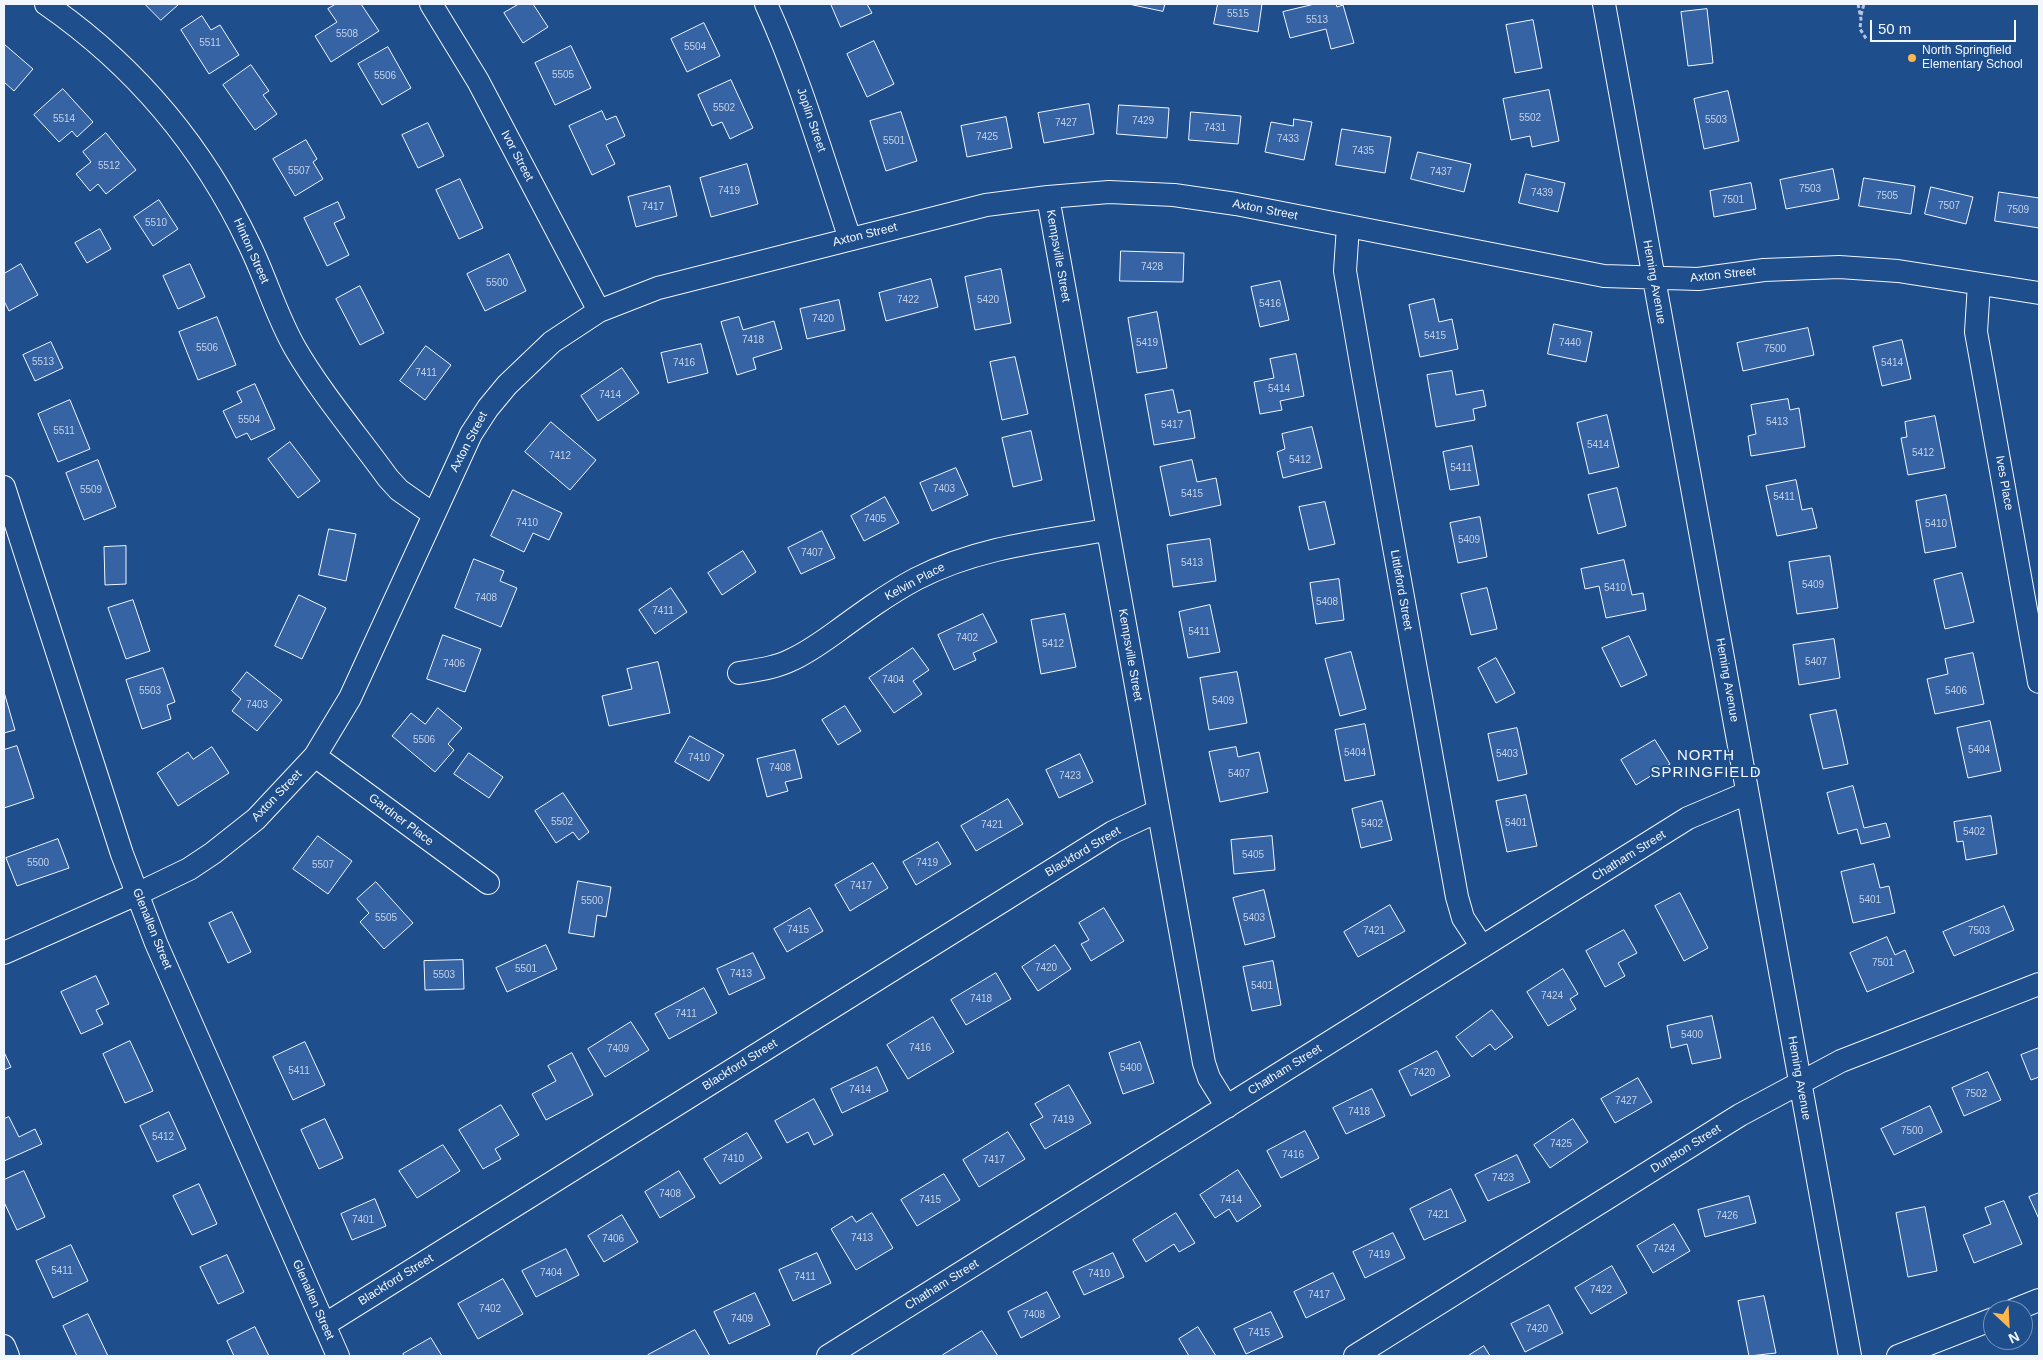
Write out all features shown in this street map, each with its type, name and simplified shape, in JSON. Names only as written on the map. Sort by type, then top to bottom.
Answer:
[{"type":"street","name":"Hinton Street","points":[[46,4],[73,22],[117,60],[158,103],[196,151],[229,203],[250,246],[282,323],[308,368],[388,478],[399,490],[433,514]]},
{"type":"street","name":"Ivor Street","points":[[431,4],[478,81],[599,311]]},
{"type":"street","name":"Joplin Street","points":[[766,4],[790,59],[814,125],[850,239]]},
{"type":"street","name":"Heming Avenue","points":[[1604,4],[1850,1356]]},
{"type":"street","name":"Axton Street","points":[[4,953],[189,869],[213,853],[256,819],[315,756],[350,698],[471,434],[506,384],[542,350],[599,311],[658,288],[986,205],[1110,192],[1174,195],[1236,204],[1585,274],[1698,279],[1764,270],[1839,268],[1898,272],[2039,293]]},
{"type":"street","name":"Kempsville Street","points":[[1048,197],[1204,1063],[1209,1078],[1227,1107]]},
{"type":"street","name":"Littleford Street","points":[[1348,226],[1347,280],[1457,897],[1464,918],[1482,947]]},
{"type":"street","name":"Ives Place","points":[[1979,284],[1976,332],[2039,682]]},
{"type":"street","name":"Glenallen Street","points":[[4,486],[122,854],[137,894],[156,943],[338,1356]]},
{"type":"street","name":"Kelvin Place","points":[[739,673],[778,666],[792,660],[886,597],[916,580],[958,561],[995,549],[1107,530]]},
{"type":"street","name":"Gardner Place","points":[[315,756],[488,883]]},
{"type":"street","name":"Chatham Street","points":[[828,1356],[1688,818],[1747,793]]},
{"type":"street","name":"Blackford Street","points":[[324,1325],[1113,832],[1158,811]]},
{"type":"street","name":"Dunston Street","points":[[1355,1356],[1740,1115],[1841,1061],[2039,984]]},
{"type":"street","points":[[1898,1356],[1983,1323]]},
{"type":"street","points":[[4,1346],[8,1356]]},
{"type":"path","points":[[1858,4],[1861,18]]},
{"type":"path","points":[[1864,4],[1860,29],[1867,40]]},
{"type":"building","points":[[145,4],[179,4],[161,20]]},
{"type":"building","points":[[336,4],[361,4],[379,31],[331,62],[315,36],[337,22],[328,9]]},
{"type":"building","points":[[519,4],[533,4],[548,27],[523,43],[504,13]]},
{"type":"building","points":[[831,4],[867,4],[872,13],[841,27]]},
{"type":"building","points":[[1129,4],[1165,4],[1163,11]]},
{"type":"building","points":[[1218,4],[1262,4],[1258,32],[1214,24]]},
{"type":"building","points":[[1315,4],[1336,4],[1337,7],[1343,5],[1354,43],[1331,49],[1326,29],[1290,38],[1283,12]]},
{"type":"building","points":[[1707,9],[1713,63],[1688,66],[1681,12]]},
{"type":"building","points":[[202,16],[211,30],[220,25],[239,55],[209,74],[181,30]]},
{"type":"building","points":[[1533,20],[1542,68],[1515,73],[1506,25]]},
{"type":"building","points":[[704,23],[720,56],[687,72],[671,39]]},
{"type":"building","points":[[874,41],[894,84],[867,97],[847,54]]},
{"type":"building","points":[[4,44],[33,69],[14,91],[4,82]]},
{"type":"building","points":[[571,46],[591,88],[555,105],[535,63]]},
{"type":"building","points":[[388,47],[411,88],[382,105],[358,64]]},
{"type":"building","points":[[251,65],[269,91],[263,95],[277,114],[255,130],[223,85]]},
{"type":"building","points":[[731,80],[753,128],[730,139],[722,122],[712,126],[698,95]]},
{"type":"building","points":[[63,89],[93,122],[77,137],[72,131],[59,142],[34,115]]},
{"type":"building","points":[[1549,90],[1559,141],[1532,147],[1530,136],[1511,140],[1503,99]]},
{"type":"building","points":[[1728,91],[1739,141],[1704,149],[1694,99]]},
{"type":"building","points":[[1089,104],[1094,134],[1044,143],[1038,113]]},
{"type":"building","points":[[1119,105],[1169,108],[1167,138],[1117,134]]},
{"type":"building","points":[[602,111],[606,120],[616,116],[625,136],[606,145],[615,164],[592,175],[569,126]]},
{"type":"building","points":[[901,112],[917,161],[886,171],[870,121]]},
{"type":"building","points":[[1191,112],[1241,116],[1238,144],[1189,140]]},
{"type":"building","points":[[1006,117],[1012,148],[967,157],[961,126]]},
{"type":"building","points":[[1294,119],[1312,122],[1304,160],[1265,152],[1271,122],[1293,126]]},
{"type":"building","points":[[428,123],[444,156],[418,168],[402,135]]},
{"type":"building","points":[[1342,129],[1391,137],[1385,173],[1336,165]]},
{"type":"building","points":[[106,133],[136,170],[106,194],[98,184],[90,191],[76,174],[91,162],[83,152]]},
{"type":"building","points":[[306,140],[317,159],[313,162],[323,179],[295,196],[273,159]]},
{"type":"building","points":[[1418,152],[1471,164],[1464,192],[1411,179]]},
{"type":"building","points":[[747,164],[758,204],[711,217],[700,178]]},
{"type":"building","points":[[1833,169],[1839,199],[1786,209],[1780,180]]},
{"type":"building","points":[[1526,174],[1565,183],[1558,212],[1519,203]]},
{"type":"building","points":[[1864,178],[1915,186],[1911,214],[1859,206]]},
{"type":"building","points":[[460,179],[483,228],[459,239],[436,190]]},
{"type":"building","points":[[1751,183],[1756,209],[1714,217],[1710,191]]},
{"type":"building","points":[[670,186],[677,216],[636,227],[628,197]]},
{"type":"building","points":[[1931,187],[1973,197],[1966,224],[1925,214]]},
{"type":"building","points":[[1999,192],[2039,198],[2039,228],[1995,221]]},
{"type":"building","points":[[159,200],[178,229],[153,246],[134,217]]},
{"type":"building","points":[[338,202],[345,218],[334,223],[349,255],[327,266],[304,218]]},
{"type":"building","points":[[100,229],[111,249],[87,263],[75,243]]},
{"type":"building","points":[[1121,251],[1184,253],[1183,282],[1120,281]]},
{"type":"building","points":[[509,254],[526,291],[485,311],[467,274]]},
{"type":"building","points":[[21,264],[38,295],[9,311],[4,301],[4,274]]},
{"type":"building","points":[[190,264],[205,297],[178,309],[163,276]]},
{"type":"building","points":[[1001,269],[1011,323],[975,330],[965,277]]},
{"type":"building","points":[[931,279],[938,307],[886,321],[879,293]]},
{"type":"building","points":[[1280,281],[1289,320],[1260,327],[1251,287]]},
{"type":"building","points":[[360,286],[384,333],[360,345],[336,299]]},
{"type":"building","points":[[1434,299],[1439,322],[1452,319],[1458,349],[1420,357],[1409,305]]},
{"type":"building","points":[[839,300],[845,330],[807,339],[800,309]]},
{"type":"building","points":[[1157,312],[1167,368],[1137,373],[1128,318]]},
{"type":"building","points":[[217,317],[236,365],[198,380],[179,332]]},
{"type":"building","points":[[739,317],[743,330],[774,321],[782,349],[753,358],[756,369],[737,375],[721,322]]},
{"type":"building","points":[[1554,324],[1592,332],[1586,362],[1548,354]]},
{"type":"building","points":[[1808,328],[1814,355],[1743,371],[1737,343]]},
{"type":"building","points":[[1902,340],[1911,379],[1882,386],[1873,347]]},
{"type":"building","points":[[51,342],[63,368],[35,381],[23,355]]},
{"type":"building","points":[[701,344],[708,373],[668,383],[661,353]]},
{"type":"building","points":[[426,346],[451,365],[425,400],[400,381]]},
{"type":"building","points":[[1296,354],[1304,396],[1280,401],[1282,410],[1260,414],[1254,382],[1274,378],[1270,359]]},
{"type":"building","points":[[1015,357],[1028,414],[1002,420],[990,362]]},
{"type":"building","points":[[622,368],[639,393],[598,421],[581,396]]},
{"type":"building","points":[[1452,371],[1456,395],[1483,390],[1486,406],[1473,409],[1475,420],[1436,427],[1427,375]]},
{"type":"building","points":[[255,384],[275,429],[251,440],[247,433],[236,438],[223,411],[242,402],[237,392]]},
{"type":"building","points":[[1173,390],[1178,413],[1190,410],[1195,438],[1154,445],[1145,395]]},
{"type":"building","points":[[1788,399],[1790,410],[1799,408],[1805,447],[1751,456],[1748,436],[1756,434],[1751,405]]},
{"type":"building","points":[[70,400],[90,449],[58,462],[38,414]]},
{"type":"building","points":[[1607,415],[1619,467],[1589,474],[1577,423]]},
{"type":"building","points":[[1935,416],[1945,468],[1908,475],[1901,438],[1907,437],[1905,422]]},
{"type":"building","points":[[551,422],[596,460],[570,490],[525,452]]},
{"type":"building","points":[[1312,427],[1322,468],[1283,478],[1277,452],[1285,449],[1282,434]]},
{"type":"building","points":[[1031,431],[1042,480],[1013,487],[1002,438]]},
{"type":"building","points":[[290,442],[320,481],[298,498],[268,459]]},
{"type":"building","points":[[1472,446],[1479,485],[1450,490],[1443,452]]},
{"type":"building","points":[[98,460],[116,507],[84,520],[66,473]]},
{"type":"building","points":[[1192,460],[1197,482],[1216,478],[1221,505],[1170,516],[1160,467]]},
{"type":"building","points":[[956,468],[968,495],[932,511],[920,483]]},
{"type":"building","points":[[1796,480],[1802,510],[1812,508],[1817,528],[1777,536],[1766,486]]},
{"type":"building","points":[[1617,488],[1626,526],[1598,534],[1588,495]]},
{"type":"building","points":[[513,490],[562,513],[549,540],[533,533],[524,552],[491,536]]},
{"type":"building","points":[[1946,495],[1956,547],[1925,553],[1916,501]]},
{"type":"building","points":[[885,497],[899,523],[864,541],[851,516]]},
{"type":"building","points":[[1325,502],[1335,544],[1309,550],[1299,507]]},
{"type":"building","points":[[1480,517],[1487,557],[1458,563],[1450,523]]},
{"type":"building","points":[[329,529],[356,534],[346,581],[319,575]]},
{"type":"building","points":[[822,531],[835,558],[801,574],[788,548]]},
{"type":"building","points":[[1210,539],[1216,581],[1173,587],[1167,545]]},
{"type":"building","points":[[126,546],[126,584],[105,585],[104,547]]},
{"type":"building","points":[[743,551],[756,572],[722,595],[708,573]]},
{"type":"building","points":[[1830,556],[1838,608],[1797,614],[1789,562]]},
{"type":"building","points":[[474,559],[504,571],[500,581],[517,588],[501,627],[455,608]]},
{"type":"building","points":[[1624,560],[1632,595],[1643,593],[1646,610],[1606,618],[1599,586],[1585,589],[1581,569]]},
{"type":"building","points":[[1962,573],[1974,622],[1945,629],[1934,580]]},
{"type":"building","points":[[1339,579],[1344,620],[1316,624],[1310,583]]},
{"type":"building","points":[[671,588],[687,612],[655,634],[639,610]]},
{"type":"building","points":[[1487,588],[1497,629],[1471,635],[1461,594]]},
{"type":"building","points":[[299,595],[326,608],[302,659],[275,646]]},
{"type":"building","points":[[133,600],[150,651],[126,659],[108,608]]},
{"type":"building","points":[[1210,605],[1220,652],[1188,658],[1179,612]]},
{"type":"building","points":[[983,614],[997,642],[973,653],[976,660],[954,670],[938,635]]},
{"type":"building","points":[[1065,614],[1076,667],[1041,674],[1031,620]]},
{"type":"building","points":[[443,635],[481,649],[465,692],[427,679]]},
{"type":"building","points":[[1629,636],[1647,675],[1621,687],[1602,648]]},
{"type":"building","points":[[1834,639],[1840,678],[1799,685],[1793,645]]},
{"type":"building","points":[[913,648],[929,670],[913,681],[922,694],[894,713],[869,678]]},
{"type":"building","points":[[1351,652],[1366,709],[1340,716],[1325,659]]},
{"type":"building","points":[[1973,653],[1984,704],[1935,714],[1927,679],[1948,674],[1945,659]]},
{"type":"building","points":[[1496,658],[1515,693],[1496,703],[1478,668]]},
{"type":"building","points":[[658,662],[670,713],[609,726],[602,696],[632,689],[627,669]]},
{"type":"building","points":[[163,668],[175,702],[167,705],[171,719],[142,729],[126,680]]},
{"type":"building","points":[[247,672],[282,700],[257,731],[232,711],[241,699],[232,691]]},
{"type":"building","points":[[1237,672],[1247,723],[1209,730],[1200,678]]},
{"type":"building","points":[[4,692],[15,730],[4,733]]},
{"type":"building","points":[[845,706],[861,731],[838,745],[822,720]]},
{"type":"building","points":[[438,708],[462,728],[448,744],[454,750],[435,772],[392,736],[411,713],[425,724]]},
{"type":"building","points":[[1836,710],[1848,764],[1823,769],[1810,715]]},
{"type":"building","points":[[1990,721],[2001,771],[1968,778],[1957,728]]},
{"type":"building","points":[[1365,724],[1375,775],[1345,781],[1335,730]]},
{"type":"building","points":[[1517,728],[1527,774],[1498,781],[1488,734]]},
{"type":"building","points":[[690,736],[724,755],[709,781],[675,762]]},
{"type":"building","points":[[1655,740],[1670,764],[1636,785],[1621,760]]},
{"type":"building","points":[[17,746],[34,798],[4,808],[4,750]]},
{"type":"building","points":[[212,747],[229,773],[178,806],[157,773],[188,752],[193,759]]},
{"type":"building","points":[[1236,747],[1238,757],[1259,752],[1268,792],[1220,802],[1209,752]]},
{"type":"building","points":[[795,750],[802,778],[785,782],[788,791],[767,797],[757,759]]},
{"type":"building","points":[[469,753],[503,777],[489,798],[454,774]]},
{"type":"building","points":[[1080,754],[1093,782],[1059,798],[1046,770]]},
{"type":"building","points":[[1853,786],[1864,828],[1886,823],[1890,837],[1861,844],[1857,829],[1838,834],[1827,793]]},
{"type":"building","points":[[563,793],[589,832],[579,840],[573,832],[556,843],[535,811]]},
{"type":"building","points":[[1526,795],[1537,846],[1507,852],[1496,801]]},
{"type":"building","points":[[1008,799],[1023,824],[976,851],[961,826]]},
{"type":"building","points":[[1382,801],[1392,840],[1361,848],[1352,809]]},
{"type":"building","points":[[1991,816],[1997,854],[1966,860],[1963,841],[1957,842],[1954,822]]},
{"type":"building","points":[[318,836],[352,861],[328,894],[293,869]]},
{"type":"building","points":[[1272,836],[1275,870],[1234,874],[1231,840]]},
{"type":"building","points":[[58,839],[69,868],[17,886],[6,858]]},
{"type":"building","points":[[938,842],[951,864],[916,885],[903,862]]},
{"type":"building","points":[[873,863],[888,888],[850,911],[835,885]]},
{"type":"building","points":[[1874,864],[1880,888],[1889,886],[1895,913],[1853,923],[1841,872]]},
{"type":"building","points":[[578,881],[611,887],[606,917],[597,915],[594,937],[569,933]]},
{"type":"building","points":[[376,882],[413,923],[384,949],[360,922],[369,913],[357,899]]},
{"type":"building","points":[[1264,890],[1275,937],[1245,945],[1233,898]]},
{"type":"building","points":[[1680,893],[1708,948],[1684,961],[1655,906]]},
{"type":"building","points":[[1390,905],[1405,931],[1358,957],[1344,932]]},
{"type":"building","points":[[2004,906],[2014,930],[1954,956],[1943,932]]},
{"type":"building","points":[[810,908],[823,931],[787,952],[774,929]]},
{"type":"building","points":[[1104,908],[1124,941],[1091,961],[1081,944],[1089,940],[1079,923]]},
{"type":"building","points":[[232,912],[251,952],[228,963],[209,923]]},
{"type":"building","points":[[1624,930],[1637,953],[1618,963],[1625,976],[1605,987],[1586,951]]},
{"type":"building","points":[[1887,937],[1895,955],[1905,950],[1914,972],[1867,992],[1850,953]]},
{"type":"building","points":[[546,945],[557,969],[507,992],[496,968]]},
{"type":"building","points":[[1055,945],[1071,969],[1038,991],[1022,967]]},
{"type":"building","points":[[753,953],[765,978],[729,995],[717,969]]},
{"type":"building","points":[[463,960],[464,989],[425,990],[424,961]]},
{"type":"building","points":[[1273,961],[1281,1005],[1252,1011],[1243,967]]},
{"type":"building","points":[[1563,969],[1578,994],[1570,999],[1576,1009],[1548,1026],[1527,992]]},
{"type":"building","points":[[996,973],[1011,999],[966,1025],[951,1000]]},
{"type":"building","points":[[96,976],[109,1004],[96,1010],[103,1024],[81,1034],[61,992]]},
{"type":"building","points":[[704,988],[717,1013],[669,1039],[655,1014]]},
{"type":"building","points":[[1492,1010],[1513,1037],[1495,1050],[1490,1044],[1472,1057],[1456,1037]]},
{"type":"building","points":[[1712,1016],[1721,1058],[1692,1064],[1687,1044],[1671,1048],[1667,1026]]},
{"type":"building","points":[[933,1017],[954,1052],[908,1079],[887,1045]]},
{"type":"building","points":[[631,1022],[649,1050],[605,1077],[588,1049]]},
{"type":"building","points":[[130,1041],[153,1091],[125,1103],[103,1054]]},
{"type":"building","points":[[305,1042],[325,1085],[293,1100],[273,1057]]},
{"type":"building","points":[[1140,1042],[1154,1083],[1123,1094],[1109,1053]]},
{"type":"building","points":[[2039,1048],[2039,1077],[2031,1080],[2021,1055]]},
{"type":"building","points":[[1437,1051],[1450,1076],[1411,1096],[1399,1071]]},
{"type":"building","points":[[4,1052],[11,1067],[4,1070]]},
{"type":"building","points":[[572,1053],[593,1095],[546,1120],[532,1094],[556,1081],[548,1066]]},
{"type":"building","points":[[877,1067],[888,1091],[842,1113],[831,1089]]},
{"type":"building","points":[[1988,1072],[2001,1100],[1964,1116],[1952,1088]]},
{"type":"building","points":[[1638,1078],[1652,1102],[1615,1123],[1601,1099]]},
{"type":"building","points":[[1069,1085],[1091,1123],[1045,1149],[1030,1124],[1043,1117],[1035,1104]]},
{"type":"building","points":[[1372,1089],[1385,1116],[1346,1134],[1333,1108]]},
{"type":"building","points":[[814,1099],[833,1135],[814,1145],[808,1132],[787,1143],[775,1121]]},
{"type":"building","points":[[501,1105],[519,1135],[495,1149],[501,1159],[483,1169],[459,1130]]},
{"type":"building","points":[[1930,1106],[1942,1132],[1894,1155],[1881,1129]]},
{"type":"building","points":[[169,1112],[186,1149],[157,1162],[140,1126]]},
{"type":"building","points":[[9,1117],[19,1137],[35,1129],[42,1144],[4,1161],[4,1119]]},
{"type":"building","points":[[325,1119],[343,1158],[319,1169],[301,1130]]},
{"type":"building","points":[[1573,1119],[1588,1142],[1550,1168],[1534,1145]]},
{"type":"building","points":[[1305,1131],[1319,1158],[1281,1178],[1267,1151]]},
{"type":"building","points":[[1008,1132],[1025,1159],[979,1187],[963,1160]]},
{"type":"building","points":[[747,1133],[762,1158],[720,1184],[704,1159]]},
{"type":"building","points":[[443,1145],[460,1171],[417,1198],[399,1171]]},
{"type":"building","points":[[1517,1155],[1530,1182],[1488,1201],[1475,1175]]},
{"type":"building","points":[[1238,1170],[1261,1206],[1237,1222],[1229,1209],[1215,1218],[1200,1195]]},
{"type":"building","points":[[24,1171],[45,1217],[17,1230],[4,1202],[4,1180]]},
{"type":"building","points":[[679,1171],[695,1197],[660,1218],[645,1192]]},
{"type":"building","points":[[944,1174],[960,1200],[917,1226],[901,1200]]},
{"type":"building","points":[[199,1184],[217,1224],[192,1235],[173,1196]]},
{"type":"building","points":[[1451,1189],[1466,1221],[1424,1240],[1410,1209]]},
{"type":"building","points":[[2039,1193],[2039,1219],[2029,1197]]},
{"type":"building","points":[[1749,1196],[1756,1223],[1705,1237],[1698,1210]]},
{"type":"building","points":[[375,1199],[386,1226],[352,1240],[341,1214]]},
{"type":"building","points":[[2004,1201],[2022,1244],[1974,1263],[1963,1235],[1991,1224],[1985,1208]]},
{"type":"building","points":[[1925,1207],[1937,1271],[1908,1277],[1896,1213]]},
{"type":"building","points":[[872,1213],[893,1248],[856,1270],[831,1229],[852,1216],[856,1222]]},
{"type":"building","points":[[1176,1213],[1195,1243],[1179,1252],[1174,1244],[1146,1262],[1133,1240]]},
{"type":"building","points":[[622,1215],[638,1242],[604,1262],[588,1236]]},
{"type":"building","points":[[1674,1224],[1690,1251],[1653,1273],[1637,1246]]},
{"type":"building","points":[[1393,1233],[1405,1258],[1365,1278],[1353,1252]]},
{"type":"building","points":[[71,1245],[88,1281],[53,1298],[36,1261]]},
{"type":"building","points":[[566,1249],[579,1275],[536,1297],[522,1271]]},
{"type":"building","points":[[817,1253],[831,1283],[793,1301],[779,1270]]},
{"type":"building","points":[[1113,1253],[1124,1277],[1084,1295],[1073,1272]]},
{"type":"building","points":[[227,1255],[244,1292],[218,1304],[200,1267]]},
{"type":"building","points":[[1612,1266],[1627,1293],[1591,1314],[1575,1288]]},
{"type":"building","points":[[1333,1273],[1345,1299],[1306,1318],[1294,1292]]},
{"type":"building","points":[[503,1279],[523,1314],[478,1339],[458,1304]]},
{"type":"building","points":[[1047,1292],[1060,1317],[1021,1338],[1008,1312]]},
{"type":"building","points":[[755,1293],[770,1325],[729,1344],[714,1312]]},
{"type":"building","points":[[1764,1296],[1776,1353],[1749,1356],[1738,1301]]},
{"type":"building","points":[[1549,1305],[1563,1333],[1525,1352],[1511,1324]]},
{"type":"building","points":[[1271,1312],[1283,1337],[1246,1354],[1234,1329]]},
{"type":"building","points":[[88,1314],[108,1356],[77,1356],[63,1326]]},
{"type":"building","points":[[255,1327],[269,1356],[234,1356],[227,1341]]},
{"type":"building","points":[[1198,1327],[1216,1356],[1189,1356],[1179,1339]]},
{"type":"building","points":[[695,1330],[710,1356],[648,1356],[648,1355]]},
{"type":"building","points":[[982,1331],[998,1356],[943,1355]]},
{"type":"building","points":[[431,1338],[442,1356],[404,1356],[403,1354]]},
{"type":"building","points":[[1484,1346],[1490,1356],[1468,1356]]},
{"type":"place","name":"North Springfield Elementary School","points":[[1912,58]]},
{"type":"district","name":"NORTH SPRINGFIELD","points":[[1706,764]]}]
